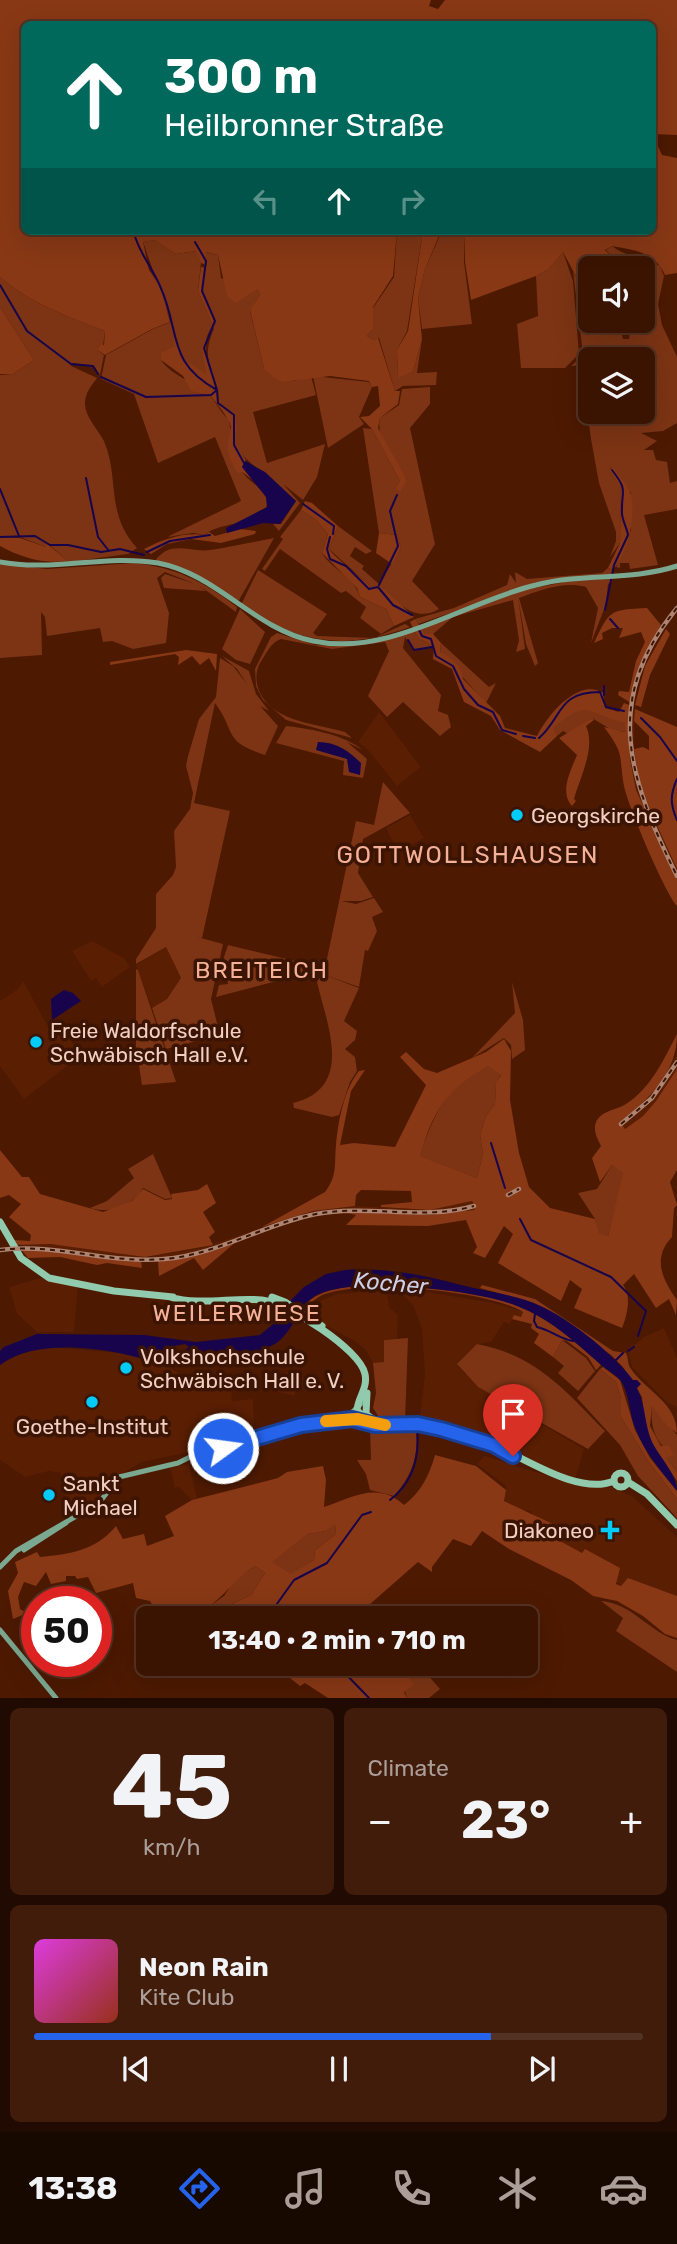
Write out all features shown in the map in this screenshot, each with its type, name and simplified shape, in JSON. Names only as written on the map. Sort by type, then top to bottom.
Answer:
[{"type":"main road","points":[[0,562],[41,567],[128,560],[171,566],[204,580],[260,619],[313,641],[355,643],[405,631],[533,585],[620,576],[677,566]]},
{"type":"main road","points":[[0,1222],[21,1258],[49,1278],[197,1301],[262,1300],[284,1304],[349,1344],[362,1357],[370,1377],[358,1406],[345,1419]]},
{"type":"main road","points":[[358,1406],[366,1419],[375,1425],[413,1424],[441,1429],[494,1445],[558,1475],[599,1484],[614,1481],[620,1487],[628,1482],[647,1494],[677,1525]]},
{"type":"main road","points":[[358,1406],[366,1419]]},
{"type":"main road","points":[[337,1420],[358,1406]]},
{"type":"main road","points":[[0,1567],[15,1554],[99,1503],[114,1482],[125,1475],[174,1464],[196,1454],[256,1440],[301,1425],[366,1419]]},
{"type":"main road","points":[[0,1630],[58,1698]]},
{"type":"shaded area","points":[[0,0],[431,0],[429,6],[438,9],[445,0],[677,0],[677,135],[656,134],[656,21],[21,21],[21,235],[397,235],[393,276],[373,307],[373,329],[367,336],[374,340],[378,338],[395,391],[400,391],[398,404],[380,418],[378,428],[407,480],[400,492],[396,489],[400,481],[372,429],[360,417],[369,416],[380,406],[378,386],[372,387],[369,381],[330,376],[283,382],[274,378],[264,369],[250,310],[260,295],[258,289],[235,303],[227,296],[218,255],[206,252],[206,265],[201,263],[196,251],[176,254],[154,240],[143,242],[149,270],[160,286],[170,322],[105,355],[97,350],[100,344],[104,345],[105,331],[37,302],[0,277]]},
{"type":"shaded area","points":[[656,142],[662,155],[677,158],[677,273],[665,275],[655,256],[612,246],[605,250],[611,256],[578,256],[578,280],[563,252],[549,269],[536,276],[471,300],[465,262],[465,235],[656,235]]},
{"type":"shaded area","points":[[397,235],[422,235],[407,331],[397,350],[398,377],[413,372],[422,339],[417,373],[437,372],[436,385],[403,386],[395,391],[379,338],[374,340],[367,336],[373,329],[373,308],[394,277]]},
{"type":"shaded area","points":[[422,235],[439,235],[425,269],[418,298],[422,339],[413,372],[398,378],[397,350],[408,331]]},
{"type":"shaded area","points":[[440,235],[465,235],[464,262],[472,324],[422,329],[418,298],[425,269]]},
{"type":"shaded area","points":[[154,240],[176,254],[197,251],[201,263],[198,291],[213,326],[204,349],[207,375],[182,359],[175,346],[161,360],[170,370],[207,393],[228,419],[239,467],[264,493],[268,503],[264,511],[257,516],[220,527],[205,535],[193,533],[167,537],[241,501],[215,437],[158,463],[134,394],[101,379],[106,355],[171,322],[143,242]]},
{"type":"shaded area","points":[[612,246],[632,256],[611,256],[606,250]]},
{"type":"shaded area","points":[[205,252],[218,255],[221,278],[258,288],[260,295],[250,311],[264,369],[293,381],[311,376],[316,395],[253,412],[267,463],[325,444],[317,477],[303,500],[283,484],[300,503],[279,531],[273,524],[281,524],[296,501],[238,450],[235,445],[237,417],[219,402],[208,358],[214,329],[203,291]]},
{"type":"shaded area","points":[[563,252],[573,281],[578,355],[565,368],[521,368],[517,324],[538,316],[536,276],[549,269]]},
{"type":"shaded area","points":[[655,264],[660,266],[664,276],[658,304],[662,325],[677,357],[677,423],[663,431],[641,433],[657,441],[644,450],[653,450],[656,460],[667,462],[670,483],[677,481],[677,509],[644,515],[658,565],[630,569],[629,563],[620,563],[620,568],[616,567],[631,530],[631,493],[612,467],[609,470],[621,488],[620,543],[610,557],[616,541],[616,532],[599,483],[589,424],[655,424],[655,347],[582,347],[580,333],[621,333],[623,339],[629,339],[630,333],[655,333]]},
{"type":"shaded area","points":[[201,267],[206,268],[203,291],[216,321],[207,344],[207,359],[219,402],[237,417],[235,445],[246,460],[242,467],[253,480],[242,472],[237,473],[233,466],[228,450],[231,427],[219,406],[210,395],[191,391],[183,376],[161,360],[161,353],[175,346],[173,337],[176,336],[182,358],[206,374],[202,347],[213,326],[198,291]]},
{"type":"shaded area","points":[[573,271],[578,281],[578,313]]},
{"type":"shaded area","points":[[0,277],[37,302],[105,331],[103,346],[100,344],[97,350],[104,355],[100,375],[94,366],[72,363],[71,366],[97,378],[88,392],[85,407],[104,441],[121,522],[137,548],[128,554],[69,562],[47,543],[46,547],[20,537],[0,537],[0,375],[13,374],[34,360],[0,307]]},
{"type":"shaded area","points":[[0,307],[34,360],[13,374],[0,374]]},
{"type":"shaded area","points":[[313,376],[369,382],[372,387],[359,417],[364,424],[328,448]]},
{"type":"shaded area","points":[[430,387],[430,404],[410,428],[435,544],[412,581],[439,609],[423,614],[408,610],[382,587],[371,587],[329,549],[338,526],[372,551],[366,554],[355,547],[350,556],[364,566],[362,569],[379,584],[401,548],[397,535],[379,533],[363,428],[372,429],[400,481],[407,480],[383,443],[380,418],[399,405],[402,389]]},
{"type":"shaded area","points":[[613,467],[630,492],[632,514],[627,544],[613,570],[608,568],[620,543],[621,488],[609,470]]},
{"type":"shaded area","points":[[305,501],[312,503],[338,526],[329,549],[332,553],[371,587],[382,587],[414,617],[394,626],[386,609],[360,597],[357,588],[322,553],[328,534],[316,520],[301,510]]},
{"type":"shaded area","points":[[301,510],[316,520],[328,534],[322,553],[326,559],[348,578],[360,597],[386,609],[394,626],[381,634],[360,618],[366,607],[346,591],[341,593],[280,549],[265,571],[262,569],[283,539],[280,537]]},
{"type":"shaded area","points":[[240,529],[256,531],[255,534],[221,543],[191,539],[167,544],[151,554],[144,549],[181,535],[205,535],[209,532],[215,536]]},
{"type":"shaded area","points":[[379,533],[397,535],[401,548],[392,564],[376,553]]},
{"type":"shaded area","points":[[0,537],[20,538],[46,547],[46,543],[68,561],[41,561],[16,554],[0,546]]},
{"type":"shaded area","points":[[274,538],[238,602],[206,580],[155,561],[167,550],[210,550]]},
{"type":"shaded area","points":[[134,563],[163,568],[189,577],[225,598],[237,607],[236,612],[197,584],[206,591],[164,588],[161,578],[165,574],[195,584],[165,572],[157,578],[169,613],[166,643],[133,649],[112,641],[103,642],[100,628],[47,636],[45,617],[41,612],[42,655],[0,658],[0,564],[47,569]]},
{"type":"shaded area","points":[[608,568],[613,570],[612,582],[608,584],[606,604],[591,643],[598,608],[586,587],[560,586],[519,598],[538,663],[535,666],[526,644],[518,597],[525,649],[516,652],[519,640],[513,600],[453,617],[433,634],[425,635],[420,628],[524,590],[570,581],[609,579],[548,580],[418,624],[415,619],[454,608],[507,585],[510,574],[516,583],[515,572],[527,579],[602,573]]},
{"type":"shaded area","points":[[258,570],[327,614],[313,633],[317,636],[370,638],[322,640],[283,628],[262,618],[241,605]]},
{"type":"shaded area","points":[[647,608],[661,625],[639,668],[631,703],[618,695],[619,691],[629,692],[636,661],[645,642],[641,632],[619,638],[623,628],[612,628],[602,633],[603,639],[594,643],[604,623],[613,614]]},
{"type":"shaded area","points":[[240,609],[265,632],[250,664],[236,660],[222,649]]},
{"type":"shaded area","points":[[415,619],[425,634],[433,634],[441,643],[440,652],[456,662],[463,679],[500,716],[505,728],[537,736],[564,701],[584,690],[593,689],[603,693],[605,708],[619,712],[624,703],[629,705],[630,759],[636,790],[677,879],[677,906],[664,885],[639,829],[624,786],[620,755],[604,727],[625,732],[625,723],[588,710],[574,713],[553,728],[557,736],[540,752],[500,730],[491,716],[464,702],[452,669],[433,659],[434,646],[418,638],[410,622]]},
{"type":"shaded area","points":[[405,624],[410,627],[386,635],[378,636]]},
{"type":"shaded area","points":[[666,629],[670,634],[650,675],[641,707],[635,705],[645,666]]},
{"type":"shaded area","points":[[414,630],[418,638],[434,646],[414,651],[405,637],[403,648],[441,695],[438,711],[448,715],[451,727],[440,736],[403,702],[387,717],[368,696],[389,651],[385,642],[332,649],[281,639],[274,643],[260,663],[256,676],[257,684],[262,697],[270,706],[293,719],[345,732],[352,738],[286,720],[263,700],[256,686],[255,669],[271,637],[277,633],[315,645],[348,646]]},
{"type":"shaded area","points":[[441,643],[489,687],[496,683],[486,703],[440,652]]},
{"type":"shaded area","points":[[186,650],[217,654],[216,671],[209,658],[200,665],[192,656],[178,665],[179,657],[175,654],[110,665],[110,662]]},
{"type":"shaded area","points":[[222,656],[249,671],[256,694],[269,711],[260,706],[278,726],[265,755],[251,750],[232,735],[215,703],[194,803],[230,811],[202,938],[197,937],[223,944],[211,999],[220,1035],[166,1049],[152,1008],[167,999],[181,978],[166,947],[136,964],[136,959],[156,928],[156,894],[173,875],[176,867],[174,831],[190,809],[193,793],[186,766],[188,756],[199,719],[216,697],[220,658],[233,666],[247,684],[237,669]]},
{"type":"shaded area","points":[[630,707],[635,709],[634,749],[640,788],[677,869],[677,879],[636,790],[630,759]]},
{"type":"shaded area","points":[[585,708],[625,723],[626,732],[610,729],[592,718],[568,734],[563,731],[557,736],[552,728],[573,711]]},
{"type":"shaded area","points":[[635,709],[677,727],[677,869],[640,788],[634,749],[643,747],[649,750],[649,736],[634,721]]},
{"type":"shaded area","points":[[379,712],[421,767],[397,786],[358,742]]},
{"type":"shaded area","points":[[592,718],[594,720],[586,726],[589,735],[588,753],[574,799],[576,801],[572,806],[566,788],[577,755],[559,738]]},
{"type":"shaded area","points":[[286,726],[328,734],[347,740],[363,750],[347,742],[367,759],[363,778],[343,775],[344,761],[276,743]]},
{"type":"shaded area","points":[[383,782],[410,813],[363,839],[358,873],[373,897],[361,901],[341,901],[356,904],[374,898],[383,912],[372,917],[377,931],[368,951],[365,950],[359,987],[315,971],[216,997],[219,985],[228,984],[224,957],[228,945],[325,968],[356,821],[374,825]]},
{"type":"shaded area","points":[[410,815],[424,838],[398,852],[386,828]]},
{"type":"shaded area","points":[[92,941],[124,958],[130,967],[102,987],[96,978],[91,981],[72,951]]},
{"type":"shaded area","points":[[166,947],[181,979],[167,999],[152,1008],[136,965]]},
{"type":"shaded area","points":[[136,969],[176,1082],[142,1085],[136,1046]]},
{"type":"shaded area","points":[[322,974],[359,988],[344,1021],[357,1031],[355,1040],[345,1049],[355,1057],[357,1071],[350,1082],[339,1115],[332,1117],[294,1108],[293,1103],[312,1095],[324,1084],[330,1069],[330,1035],[317,982]]},
{"type":"shaded area","name":"Freie Waldorfschule Schwäbisch Hall e.V.","points":[[23,981],[49,1028],[60,1022],[80,1056],[24,1099],[0,1066],[0,1001],[18,989]]},
{"type":"shaded area","points":[[512,982],[523,1020],[525,1050],[512,1059],[511,1045],[504,1038],[472,1058],[515,1013]]},
{"type":"shaded area","points":[[677,1034],[676,1048],[667,1073],[651,1094],[620,1122],[625,1129],[643,1116],[677,1069],[677,1170],[670,1182],[677,1205],[674,1208],[672,1237],[662,1253],[661,1261],[667,1284],[677,1300],[676,1315],[669,1299],[656,1308],[634,1274],[623,1285],[628,1300],[622,1328],[574,1308],[582,1289],[570,1280],[561,1301],[498,1263],[513,1234],[504,1226],[485,1258],[473,1253],[477,1247],[466,1220],[428,1226],[346,1225],[356,1215],[342,1212],[428,1215],[474,1210],[476,1207],[472,1201],[430,1210],[381,1207],[412,1202],[411,1191],[361,1190],[356,1195],[355,1206],[313,1211],[262,1227],[325,1192],[329,1186],[335,1169],[337,1136],[343,1106],[349,1087],[359,1071],[365,1070],[351,1091],[340,1145],[354,1143],[395,1147],[426,1085],[400,1057],[406,1052],[424,1069],[437,1073],[486,1052],[504,1039],[511,1051],[510,1100],[519,1153],[529,1187],[550,1208],[595,1219],[600,1234],[608,1236],[623,1173],[612,1165],[600,1182],[592,1158],[601,1146],[595,1127],[597,1120],[603,1114],[626,1104],[643,1090]],"holes":[[[488,1066],[501,1075],[496,1082],[495,1104],[486,1116],[480,1135],[483,1154],[477,1178],[420,1156],[430,1126],[451,1093]]]},
{"type":"shaded area","points":[[677,1055],[677,1069],[656,1101],[643,1116],[625,1129],[619,1122],[637,1109]]},
{"type":"shaded area","points":[[488,1065],[501,1074],[496,1083],[495,1104],[486,1116],[480,1135],[483,1154],[477,1178],[419,1156],[443,1103],[460,1084]]},
{"type":"shaded area","points":[[0,1150],[22,1177],[29,1177],[40,1194],[103,1212],[132,1201],[143,1189],[165,1200],[172,1199],[171,1194],[198,1190],[207,1184],[216,1203],[203,1212],[215,1232],[209,1237],[213,1245],[145,1257],[50,1244],[16,1245],[14,1240],[30,1241],[31,1235],[9,1217],[21,1204],[9,1195],[0,1198]]},
{"type":"shaded area","points":[[153,1154],[172,1198],[165,1199],[143,1188],[133,1200],[120,1207],[105,1210],[90,1208],[107,1201],[134,1178],[128,1169]]},
{"type":"shaded area","points":[[612,1165],[624,1172],[608,1236],[600,1235],[595,1219],[578,1193],[597,1189]]},
{"type":"shaded area","points":[[472,1201],[476,1207],[474,1210],[449,1214],[357,1211],[315,1215],[208,1250],[153,1261],[153,1256],[200,1248],[313,1211],[355,1206],[430,1210]]},
{"type":"shaded area","points":[[237,1241],[203,1270],[194,1258],[159,1276],[158,1261]]},
{"type":"shaded area","points":[[50,1244],[142,1256],[141,1260],[55,1249],[23,1249],[23,1245]]},
{"type":"shaded area","points":[[21,1249],[55,1249],[141,1260],[142,1268],[107,1263],[97,1265],[60,1257],[28,1258]]},
{"type":"shaded area","points":[[43,1277],[78,1285],[74,1332],[37,1332],[17,1314],[9,1287]]},
{"type":"shaded area","points":[[482,1285],[535,1299],[613,1351],[626,1353],[631,1369],[666,1405],[676,1423],[677,1433],[667,1426],[652,1406],[650,1426],[661,1446],[669,1446],[674,1455],[666,1458],[677,1472],[677,1481],[658,1455],[645,1428],[642,1397],[623,1367],[611,1355],[534,1303],[480,1288]]},
{"type":"shaded area","points":[[351,1286],[436,1289],[500,1300],[530,1311],[552,1324],[601,1365],[596,1370],[588,1357],[562,1340],[553,1357],[534,1343],[539,1334],[531,1328],[532,1324],[512,1319],[514,1315],[521,1317],[523,1312],[482,1298],[426,1290],[368,1288],[325,1294],[302,1308],[318,1295]]},
{"type":"shaded area","points":[[387,1290],[389,1307],[398,1315],[397,1339],[384,1340],[384,1363],[373,1363],[366,1350],[353,1340],[308,1316],[322,1300],[337,1294]]},
{"type":"shaded area","points":[[397,1290],[415,1290],[494,1303],[524,1312],[521,1317],[514,1315],[510,1324],[504,1322],[491,1342],[478,1344],[457,1365],[478,1387],[584,1449],[576,1477],[558,1475],[493,1445],[419,1424],[425,1374],[422,1329],[413,1305]]},
{"type":"shaded area","points":[[664,1328],[677,1358],[677,1407],[668,1403],[632,1367],[628,1351],[644,1337]]},
{"type":"shaded area","points":[[408,1338],[405,1421],[381,1420],[373,1408],[376,1393],[373,1363],[384,1362],[384,1340]]},
{"type":"shaded area","points":[[562,1340],[586,1358],[595,1371],[578,1391],[558,1373],[564,1366],[553,1357]]},
{"type":"shaded area","points":[[477,1344],[516,1356],[548,1376],[605,1431],[588,1449],[478,1387],[457,1364]]},
{"type":"shaded area","points":[[45,1347],[123,1353],[168,1367],[210,1390],[231,1388],[232,1401],[253,1399],[254,1425],[216,1431],[222,1445],[142,1462],[114,1478],[94,1503],[69,1515],[61,1473],[49,1471],[25,1477],[0,1460],[0,1365],[23,1351]]},
{"type":"shaded area","points":[[603,1367],[620,1380],[635,1430],[650,1458],[677,1491],[677,1499],[648,1461],[621,1417],[621,1398],[616,1382],[600,1369]]},
{"type":"shaded area","points":[[600,1369],[616,1382],[621,1398],[621,1417],[648,1461],[677,1499],[677,1518],[638,1476],[620,1445],[577,1398]]},
{"type":"shaded area","points":[[289,1371],[318,1384],[316,1390],[300,1385],[296,1386],[295,1396],[278,1392],[278,1378]]},
{"type":"shaded area","points":[[652,1404],[677,1435],[677,1472],[665,1457],[673,1455],[657,1439],[652,1420]]},
{"type":"shaded area","points":[[370,1427],[416,1429],[413,1465],[394,1496],[370,1490],[366,1474],[357,1460],[371,1460]]},
{"type":"shaded area","points":[[435,1455],[476,1466],[506,1490],[504,1501],[553,1524],[549,1535],[582,1553],[585,1549],[620,1568],[616,1584],[621,1586],[628,1578],[677,1596],[677,1638],[665,1634],[643,1616],[617,1601],[593,1596],[571,1580],[509,1549],[482,1531],[471,1546],[453,1539],[432,1567],[432,1572],[418,1562],[368,1606],[228,1606],[251,1595],[265,1573],[255,1566],[209,1606],[153,1606],[150,1601],[136,1598],[133,1583],[112,1589],[112,1586],[92,1586],[88,1577],[77,1579],[75,1576],[66,1576],[66,1581],[51,1584],[46,1572],[36,1586],[24,1582],[21,1586],[18,1597],[21,1616],[13,1619],[8,1591],[18,1573],[15,1562],[37,1552],[40,1557],[81,1550],[99,1541],[116,1526],[123,1539],[144,1534],[147,1546],[174,1536],[165,1516],[192,1500],[278,1478],[287,1472],[323,1466],[326,1480],[324,1507],[375,1492],[394,1498],[404,1505],[420,1489]],"holes":[[[335,1524],[336,1534],[315,1550],[314,1560],[291,1574],[272,1562],[308,1534],[326,1531]]]},
{"type":"shaded area","name":"Diakoneo","points":[[485,1456],[571,1483],[611,1487],[632,1496],[677,1537],[677,1596],[621,1586],[585,1550],[582,1553],[548,1535],[530,1511],[518,1510],[504,1500],[506,1486],[477,1464]]},
{"type":"shaded area","points":[[189,1464],[197,1498],[191,1500],[179,1487],[175,1488],[170,1468]]},
{"type":"shaded area","points":[[335,1523],[336,1534],[315,1550],[314,1560],[291,1575],[271,1562],[308,1534],[326,1531]]},
{"type":"shaded area","points":[[255,1566],[265,1573],[251,1595],[228,1606],[210,1606],[224,1596],[234,1580]]},
{"type":"shaded area","points":[[601,1601],[632,1612],[658,1631],[677,1640],[677,1672],[616,1631],[623,1618]]},
{"type":"shaded area","points":[[288,1676],[407,1676],[414,1684],[404,1692],[407,1698],[328,1698],[305,1683],[300,1686]]},
{"type":"shaded area","points":[[401,1676],[429,1676],[440,1689],[429,1698],[407,1698]]},
{"type":"water","points":[[245,461],[265,472],[296,501],[280,524],[263,523],[227,533],[226,528],[267,507],[266,497],[242,467]]},
{"type":"water","points":[[318,742],[336,745],[352,755],[361,763],[360,775],[349,772],[347,759],[316,750]]},
{"type":"water","points":[[64,990],[73,993],[81,1001],[52,1020],[51,999]]},
{"type":"water","name":"Kocher","points":[[345,1270],[416,1275],[513,1296],[544,1307],[572,1324],[613,1358],[633,1380],[641,1384],[637,1388],[649,1435],[671,1472],[677,1491],[644,1447],[634,1424],[626,1391],[618,1378],[540,1317],[517,1306],[476,1295],[393,1286],[342,1288],[324,1292],[306,1304],[284,1336],[266,1348],[182,1358],[180,1355],[189,1347],[185,1344],[175,1346],[172,1353],[176,1362],[168,1367],[129,1355],[82,1348],[37,1350],[17,1355],[0,1365],[0,1351],[4,1347],[37,1334],[144,1335],[196,1342],[260,1335],[284,1315],[292,1299],[304,1287],[326,1274]]},
{"type":"waterway","points":[[135,235],[160,286],[182,357],[201,379],[217,390],[218,403],[234,415],[234,445],[244,463]]},
{"type":"waterway","points":[[101,377],[146,397],[211,395],[217,390],[204,348],[215,321],[202,291],[206,261],[195,242]]},
{"type":"waterway","points":[[0,285],[27,331],[71,364],[93,366],[98,374]]},
{"type":"waterway","points":[[605,610],[614,565],[628,535],[622,516],[623,491],[612,470]]},
{"type":"waterway","points":[[86,478],[98,537],[109,551]]},
{"type":"waterway","points":[[0,489],[19,536]]},
{"type":"waterway","points":[[379,585],[398,546],[390,511],[397,495]]},
{"type":"waterway","points":[[303,504],[334,526],[333,534]]},
{"type":"waterway","points":[[147,552],[170,541],[210,535]]},
{"type":"waterway","points":[[0,537],[35,536],[50,545],[68,545],[101,552],[120,549],[144,555]]},
{"type":"waterway","points":[[330,537],[327,549],[330,559],[346,566],[369,589],[378,587],[393,605],[412,615]]},
{"type":"waterway","points":[[610,619],[618,628]]},
{"type":"waterway","points":[[419,630],[422,636],[431,639],[436,656],[453,666],[464,689],[478,705],[493,712],[502,730],[516,734]]},
{"type":"waterway","points":[[408,640],[414,650],[432,647]]},
{"type":"waterway","points":[[604,686],[604,695]]},
{"type":"waterway","points":[[539,738],[562,707],[576,696],[600,692],[606,707],[624,711]]},
{"type":"waterway","points":[[641,718],[660,737],[677,761]]},
{"type":"waterway","points":[[523,736],[535,738]]},
{"type":"waterway","points":[[677,779],[672,800],[677,820]]},
{"type":"waterway","points":[[491,1143],[505,1188]]},
{"type":"waterway","points":[[520,1219],[531,1240],[611,1277],[646,1311],[638,1336]]},
{"type":"waterway","points":[[535,1314],[537,1327],[573,1341]]},
{"type":"waterway","points":[[628,1351],[634,1347]]},
{"type":"waterway","points":[[614,1362],[623,1353]]},
{"type":"waterway","points":[[390,1500],[404,1485],[413,1469],[417,1429]]},
{"type":"waterway","points":[[275,1606],[294,1580],[327,1563],[362,1515],[371,1512]]},
{"type":"waterway","points":[[348,1676],[369,1698]]},
{"type":"railway","points":[[677,608],[653,642],[638,675],[631,708],[630,740],[646,806],[677,876]]},
{"type":"railway","points":[[621,1124],[652,1098],[677,1062]]},
{"type":"railway","points":[[508,1195],[519,1189]]},
{"type":"railway","points":[[0,1250],[42,1249],[123,1259],[164,1259],[203,1252],[316,1214],[336,1211],[435,1212],[474,1206]]},
{"type":"slow traffic","points":[[326,1421],[358,1419],[375,1425],[385,1425]]},
{"type":"place","name":"Georgskirche","points":[[517,815]]},
{"type":"place","name":"Freie Waldorfschule Schwäbisch Hall e.V.","points":[[36,1042]]},
{"type":"place","name":"Volkshochschule Schwäbisch Hall e. V.","points":[[126,1368]]},
{"type":"place","name":"Goethe-Institut","points":[[92,1402]]},
{"type":"place","name":"Sankt Michael","points":[[49,1495]]},
{"type":"place","name":"Diakoneo","points":[[610,1530]]},
{"type":"district","name":"GOTTWOLLSHAUSEN","points":[[468,855]]},
{"type":"district","name":"BREITEICH","points":[[262,970]]},
{"type":"district","name":"WEILERWIESE","points":[[237,1313]]},
{"type":"route","points":[[223,1448],[301,1425],[352,1419],[375,1425],[418,1424],[441,1429],[494,1445],[513,1456]]}]
